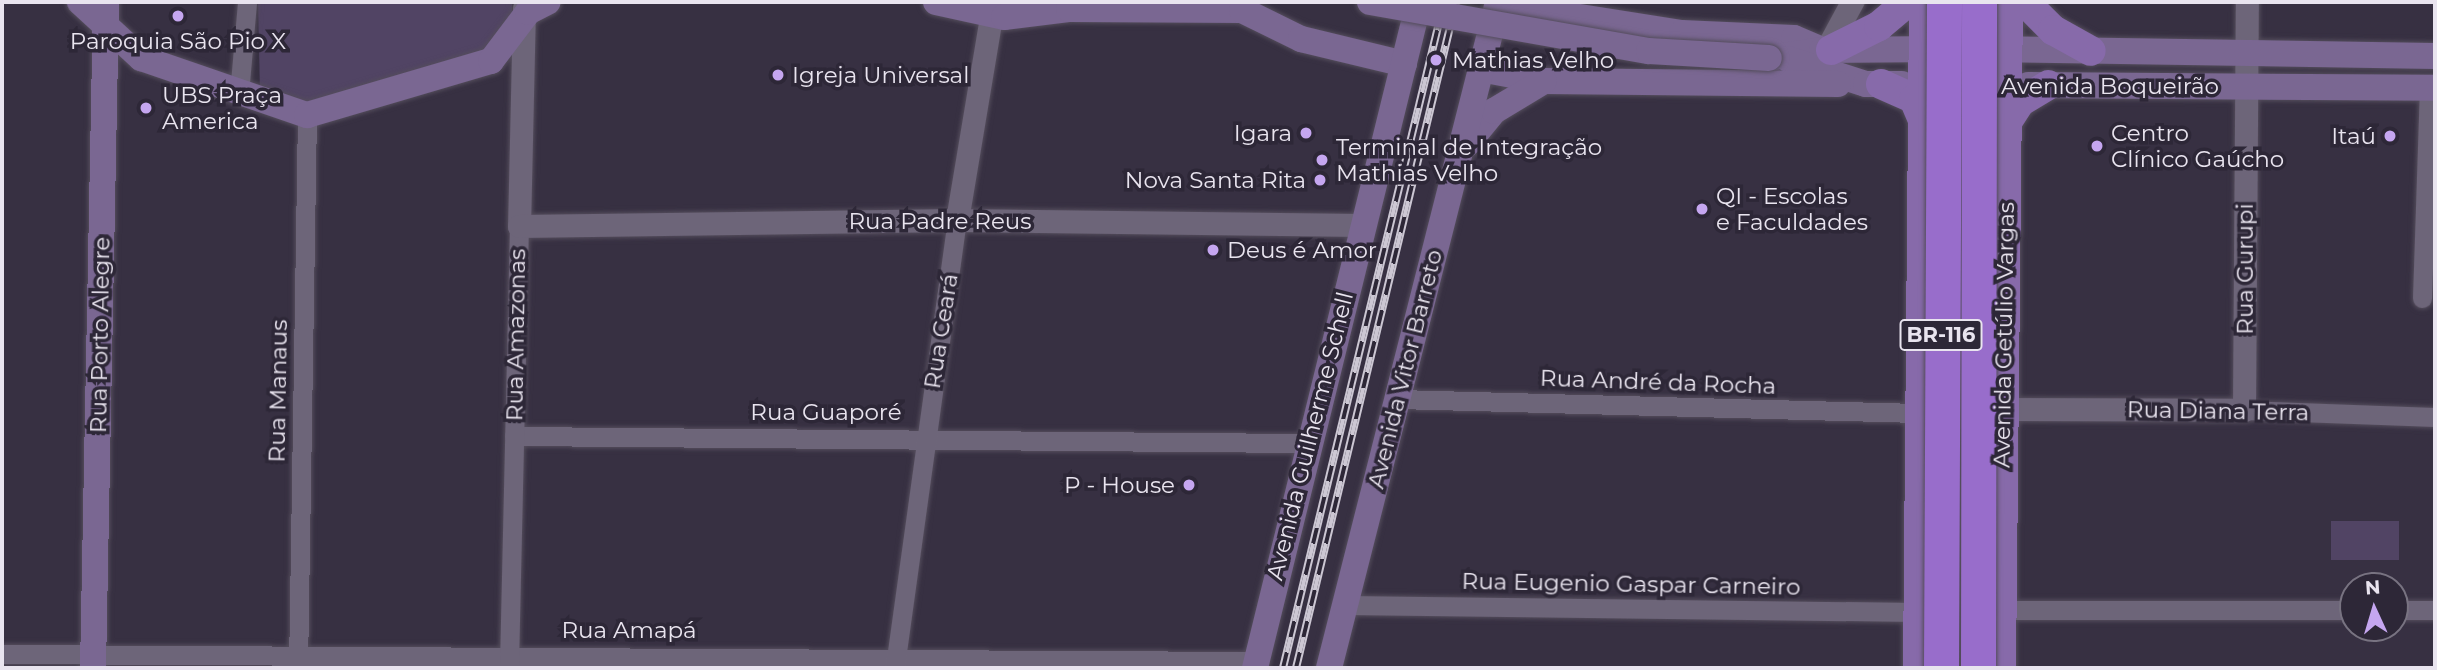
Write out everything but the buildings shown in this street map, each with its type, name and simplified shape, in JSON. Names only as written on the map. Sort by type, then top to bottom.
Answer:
[{"type":"highway","name":"BR-116","points":[[1941,668],[1944,2]]},
{"type":"highway","name":"BR-116","points":[[1978,668],[1979,2]]},
{"type":"main road","points":[[80,2],[107,33],[149,62],[307,115],[491,61],[524,9],[548,2]]},
{"type":"main road","name":"Rua Porto Alegre","points":[[94,661],[106,2]]},
{"type":"main road","points":[[936,2],[999,9],[1242,10],[1308,42],[1404,64]]},
{"type":"main road","name":"Avenida Boqueirão","points":[[1370,2],[1649,51],[1779,58],[1874,84],[2432,88]]},
{"type":"main road","name":"Avenida Guilherme Schell","points":[[1255,665],[1306,443],[1419,2]]},
{"type":"main road","points":[[1508,3],[1652,29],[1794,38],[1826,50],[1879,26],[1908,2]]},
{"type":"main road","points":[[1918,668],[1917,414],[1924,2]]},
{"type":"main road","name":"Avenida Getúlio Vargas","points":[[2001,668],[2001,409],[2007,198],[2008,2]]},
{"type":"main road","points":[[2025,2],[2053,30],[2091,51]]},
{"type":"main road","name":"Avenida Vitor Barreto","points":[[1329,668],[1460,157],[1480,69],[1508,3]]},
{"type":"main road","name":"Avenida Boqueirão","points":[[1779,58],[1826,50],[1923,49],[2435,56]]},
{"type":"main road","points":[[1480,69],[1544,81],[1874,84],[1914,99],[1924,122]]},
{"type":"main road","points":[[1460,157],[1494,111],[1544,81]]},
{"type":"main road","points":[[2007,122],[2020,102],[2048,85]]},
{"type":"main road","points":[[1922,197],[1949,170],[1971,164],[1991,173],[2007,198]]},
{"type":"street","points":[[239,94],[247,2]]},
{"type":"street","points":[[1826,50],[1852,2]]},
{"type":"street","name":"Rua Gurupi","points":[[2244,410],[2247,2]]},
{"type":"street","name":"Rua Amazonas","points":[[509,662],[524,9]]},
{"type":"street","name":"Rua Ceará","points":[[896,662],[957,220],[999,9]]},
{"type":"street","points":[[2422,298],[2432,88]]},
{"type":"street","name":"Rua Manaus","points":[[298,661],[307,115]]},
{"type":"street","name":"Rua Padre Reus","points":[[519,226],[957,220],[1362,225]]},
{"type":"street","name":"Rua André da Rocha","points":[[1397,399],[1917,414]]},
{"type":"street","name":"Rua Diana Terra","points":[[2001,409],[2244,410],[2435,417]]},
{"type":"street","name":"Rua Guaporé","points":[[514,436],[925,437],[1306,443]]},
{"type":"street","name":"Rua Eugenio Gaspar Carneiro","points":[[1345,605],[1918,612]]},
{"type":"street","points":[[2001,610],[2339,610]]},
{"type":"street","points":[[2409,610],[2435,610]]},
{"type":"street","name":"Rua Amapá","points":[[2,654],[94,661],[1255,665]]},
{"type":"shaded area","points":[[258,2],[512,2],[512,12],[492,53],[308,105],[260,93]]},
{"type":"shaded area","points":[[2331,521],[2399,521],[2399,560],[2331,560]]},
{"type":"railway","points":[[1283,668],[1444,2]]},
{"type":"railway","points":[[1296,668],[1456,2]]},
{"type":"place","name":"Paroquia São Pio X","points":[[178,16]]},
{"type":"place","name":"Mathias Velho","points":[[1436,60]]},
{"type":"place","name":"Igreja Universal","points":[[778,75]]},
{"type":"place","name":"UBS Praça America","points":[[146,108]]},
{"type":"place","name":"Igara","points":[[1306,133]]},
{"type":"place","name":"Itaú","points":[[2390,136]]},
{"type":"place","name":"Centro Clínico Gaúcho","points":[[2097,146]]},
{"type":"place","name":"Terminal de Integração Mathias Velho","points":[[1322,160]]},
{"type":"place","name":"Nova Santa Rita","points":[[1320,180]]},
{"type":"place","name":"QI - Escolas e Faculdades","points":[[1702,209]]},
{"type":"place","name":"Deus é Amor","points":[[1213,250]]},
{"type":"place","name":"P - House","points":[[1189,485]]}]
